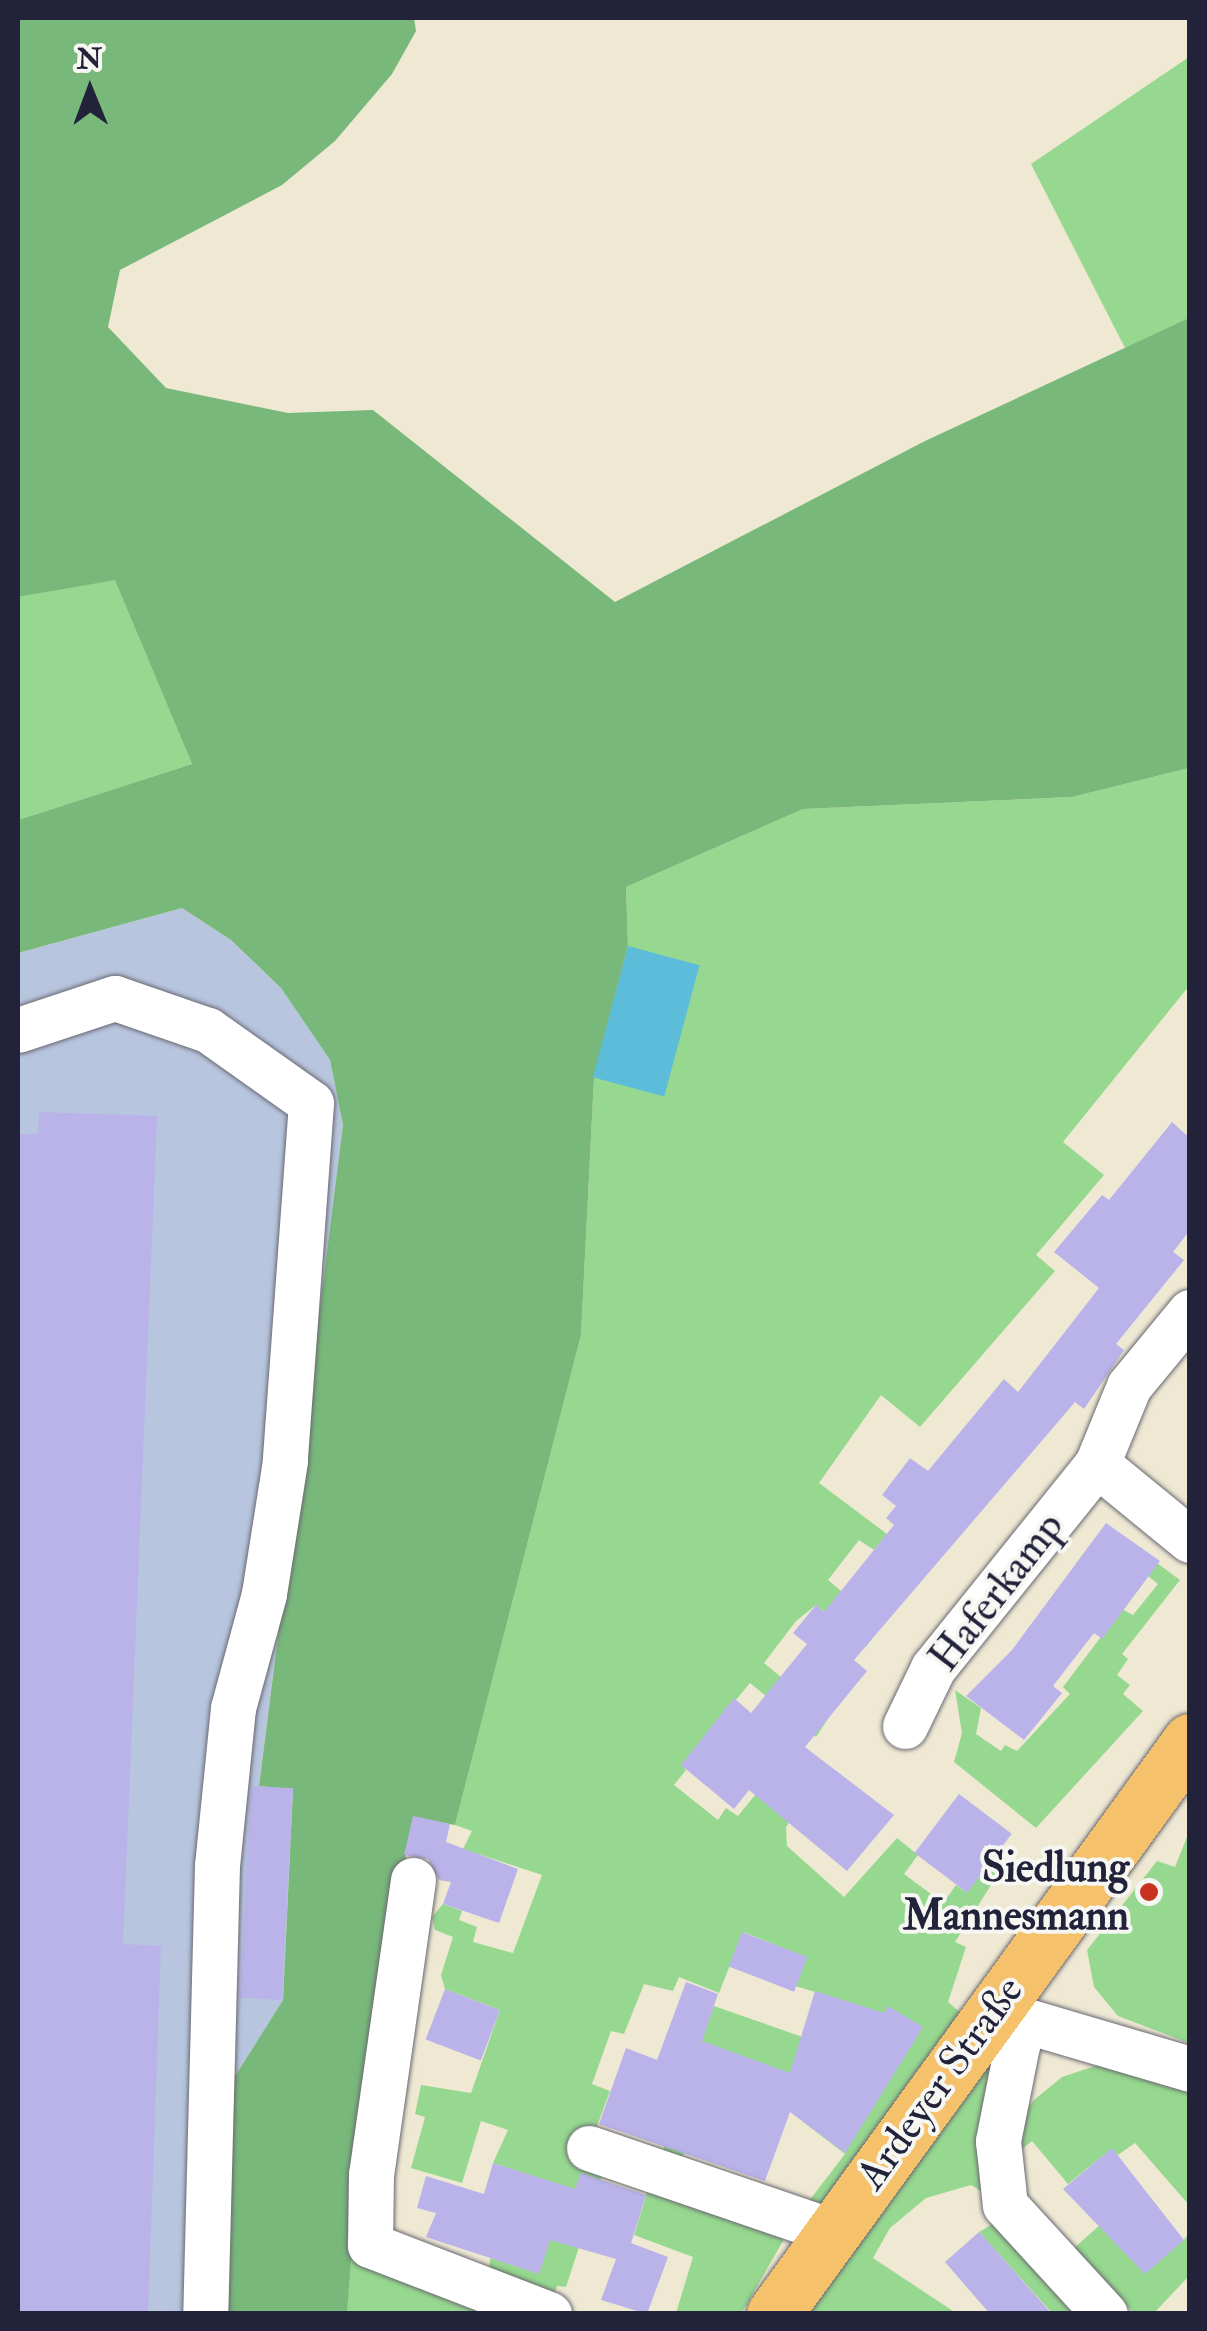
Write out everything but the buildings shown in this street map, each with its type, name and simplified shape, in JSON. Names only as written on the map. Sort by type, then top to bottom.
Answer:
[{"type":"main road","name":"Ardeyer Straße","points":[[774,2314],[1190,1740]]},
{"type":"street","points":[[18,1030],[114,998],[208,1030],[310,1103],[285,1460],[264,1594],[233,1708],[217,1865],[208,1992],[205,2314]]},
{"type":"street","name":"Haferkamp","points":[[905,1726],[933,1668],[1097,1464],[1130,1386],[1190,1312]]},
{"type":"street","points":[[1097,1464],[1190,1540]]},
{"type":"street","points":[[412,1880],[371,2174],[370,2245],[549,2314]]},
{"type":"street","points":[[993,2011],[1190,2069]]},
{"type":"street","points":[[993,2011],[1017,2044],[998,2141],[1005,2204],[1105,2314]]},
{"type":"street","name":"Ardeyer Straße","points":[[590,2148],[832,2230]]},
{"type":"shaded area","points":[[182,908],[231,940],[281,988],[330,1060],[343,1125],[259,1785],[293,1788],[283,2000],[232,2081],[227,2313],[18,2313],[18,953]]},
{"type":"green space","points":[[18,18],[414,18],[416,31],[392,74],[335,141],[282,185],[120,270],[108,327],[166,388],[288,413],[373,410],[615,602],[925,441],[1189,318],[1189,768],[1072,797],[803,809],[626,887],[628,946],[594,1078],[581,1335],[455,1825],[413,1817],[363,2093],[347,2313],[227,2313],[232,2081],[283,2000],[293,1789],[259,1786],[343,1125],[330,1060],[281,988],[231,940],[182,908],[18,953],[18,820],[192,764],[115,580],[18,597]]},
{"type":"green space","points":[[1189,57],[1189,321],[1125,348],[1031,164]]},
{"type":"green space","points":[[115,579],[192,764],[18,820],[18,597]]},
{"type":"green space","points":[[1189,768],[1189,986],[1063,1142],[1104,1175],[1036,1255],[1055,1271],[920,1427],[881,1395],[819,1483],[887,1534],[874,1550],[859,1540],[828,1580],[841,1591],[836,1598],[877,1631],[866,1647],[816,1605],[796,1621],[764,1663],[829,1717],[816,1737],[750,1683],[682,1765],[686,1770],[674,1785],[718,1820],[726,1808],[738,1816],[772,1774],[806,1799],[786,1827],[787,1846],[844,1897],[897,1838],[918,1855],[904,1874],[943,1903],[956,1885],[966,1892],[995,1856],[1005,1863],[955,1942],[966,1947],[948,2002],[980,2029],[993,2011],[1005,2205],[971,2185],[926,2198],[890,2228],[873,2258],[956,2313],[772,2313],[802,2210],[845,2154],[802,2121],[807,2112],[722,2049],[679,2167],[659,2161],[714,2006],[831,2047],[846,2001],[795,1986],[806,1957],[743,1932],[719,1993],[679,1977],[673,1991],[644,1984],[624,2034],[611,2031],[592,2084],[610,2091],[589,2148],[604,2170],[566,2287],[557,2286],[553,2299],[489,2274],[490,2258],[539,2273],[567,2187],[493,2163],[508,2130],[481,2121],[462,2183],[411,2168],[425,2117],[415,2114],[421,2085],[471,2093],[500,2010],[445,1989],[441,1975],[453,1937],[435,1930],[432,1917],[443,1904],[462,1911],[459,1920],[477,1927],[473,1942],[513,1953],[542,1875],[463,1849],[472,1831],[455,1825],[581,1335],[594,1078],[628,946],[626,887],[803,809],[1072,797]]},
{"type":"green space","points":[[1157,1563],[1180,1580],[1122,1654],[1128,1659],[1117,1675],[1130,1685],[1123,1694],[1143,1711],[1036,1828],[954,1762],[962,1733],[955,1690],[981,1708],[976,1734],[1001,1751],[1005,1745],[1017,1751],[1070,1694],[1063,1687],[1122,1609],[1133,1615],[1158,1584],[1148,1576]]},
{"type":"green space","points":[[1189,1832],[1189,2043],[1118,2016],[1094,1987],[1087,1950],[1157,1861],[1175,1867]]},
{"type":"green space","points":[[1098,2065],[1189,2086],[1189,2205],[1135,2143],[1118,2155],[1111,2149],[1068,2184],[1032,2141],[1017,2153],[1022,2116],[1034,2100],[1062,2077]]},
{"type":"green space","points":[[649,2186],[787,2234],[741,2314],[676,2313],[693,2257],[634,2235]]},
{"type":"green space","points":[[999,2220],[1082,2313],[1052,2313],[979,2232]]},
{"type":"green space","points":[[1101,2224],[1184,2240],[1189,2233],[1189,2276],[1154,2313],[1134,2313],[1073,2249]]},
{"type":"green space","points":[[348,2254],[514,2313],[347,2314]]},
{"type":"water","points":[[628,946],[699,965],[664,1097],[593,1077]]},
{"type":"place","name":"Siedlung Mannesmann","points":[[1149,1892]]}]
